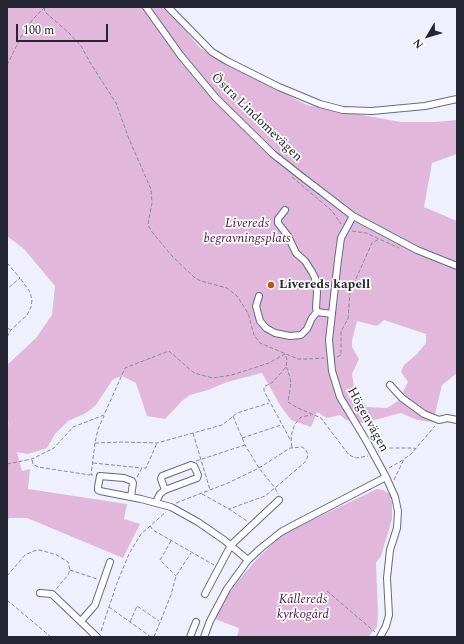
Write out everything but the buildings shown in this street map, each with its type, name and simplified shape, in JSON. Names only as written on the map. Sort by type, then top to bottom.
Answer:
[{"type":"street","name":"Östra Lindomevägen","points":[[146,7],[181,56],[216,98],[273,154],[354,216],[417,250],[457,266]]},
{"type":"street","points":[[168,7],[212,52],[279,87],[320,104],[343,110],[372,111],[425,106],[457,99]]},
{"type":"street","points":[[259,296],[256,306],[260,321],[266,328],[275,333],[290,336],[301,335],[308,329],[312,318],[317,312],[316,284],[312,272],[305,261],[296,253],[288,236],[277,221],[285,210]]},
{"type":"street","name":"Högenvägen","points":[[354,216],[341,238],[329,340],[334,377],[340,397],[386,477],[397,503],[397,528],[390,550],[387,578],[389,615],[386,626],[380,637]]},
{"type":"street","points":[[317,312],[332,314]]},
{"type":"street","points":[[390,385],[402,398],[424,414],[440,419],[447,418],[457,420]]},
{"type":"street","points":[[156,502],[160,494],[166,490],[197,478],[198,475],[192,464],[162,476],[161,479],[166,490]]},
{"type":"street","points":[[131,496],[132,480],[100,476],[98,490],[131,496],[172,507],[198,522],[231,545],[248,560]]},
{"type":"street","points":[[204,637],[210,621],[223,596],[248,560],[261,548],[281,532],[386,477]]},
{"type":"street","points":[[205,594],[231,545],[279,500]]},
{"type":"street","points":[[81,621],[95,605],[110,562]]},
{"type":"street","points":[[40,593],[52,594],[98,637]]},
{"type":"street","points":[[190,637],[196,622]]},
{"type":"path","points":[[7,65],[21,37],[33,19],[44,7]]},
{"type":"path","points":[[44,7],[45,12],[69,33],[81,46],[116,103],[129,139],[151,189],[152,202],[148,221],[149,228],[172,256],[195,278],[218,285],[237,296],[248,313],[252,330],[257,341],[264,346],[303,359],[331,358],[341,355],[341,331],[348,319],[350,292],[372,243],[379,239]]},
{"type":"path","points":[[7,263],[30,292],[32,300],[31,307],[27,315],[11,330],[7,337]]},
{"type":"path","points":[[7,289],[20,278]]},
{"type":"path","points":[[7,328],[11,330]]},
{"type":"path","points":[[91,475],[98,429],[125,368],[169,351],[194,373],[213,378],[269,363],[285,354]]},
{"type":"path","points":[[285,354],[287,360],[286,368],[288,370],[291,383],[288,402],[324,421],[349,455],[362,458],[370,455]]},
{"type":"path","points":[[286,368],[273,382],[264,387],[264,391],[291,441]]},
{"type":"path","points":[[95,443],[157,443],[222,425],[242,411],[270,403]]},
{"type":"path","points":[[7,464],[32,459],[54,448],[73,427],[104,415]]},
{"type":"path","points":[[292,447],[291,441],[293,428],[299,420],[305,416],[312,415]]},
{"type":"path","points":[[233,416],[245,445],[258,468],[275,488],[279,496],[279,500]]},
{"type":"path","points":[[386,477],[416,449],[440,419]]},
{"type":"path","points":[[242,438],[282,425]]},
{"type":"path","points":[[193,433],[210,490]]},
{"type":"path","points":[[92,463],[146,468],[157,443]]},
{"type":"path","points":[[192,464],[201,459],[245,445]]},
{"type":"path","points":[[98,637],[124,563],[137,540],[150,526],[178,502],[228,484],[292,447],[302,447],[305,449],[308,454],[304,463],[265,496],[230,508]]},
{"type":"path","points":[[377,451],[387,448],[416,449]]},
{"type":"path","points":[[32,459],[33,464],[38,467],[100,476]]},
{"type":"path","points":[[386,477],[396,478],[404,459]]},
{"type":"path","points":[[132,480],[136,479],[142,468]]},
{"type":"path","points":[[201,493],[230,508],[251,525]]},
{"type":"path","points":[[150,526],[153,530],[219,568]]},
{"type":"path","points":[[171,540],[160,560],[176,576]]},
{"type":"path","points":[[7,576],[25,555],[37,550],[62,557],[68,562],[70,570],[66,578],[52,594]]},
{"type":"path","points":[[154,637],[171,595],[176,576],[191,553]]},
{"type":"path","points":[[70,570],[103,582]]},
{"type":"path","points":[[327,591],[380,637]]},
{"type":"path","points":[[7,600],[51,637]]},
{"type":"path","points":[[130,623],[137,606],[160,622]]},
{"type":"path","points":[[109,607],[151,637]]},
{"type":"green space","name":"Livereds begravningsplats","points":[[7,7],[165,7],[200,48],[307,105],[401,122],[435,122],[457,120],[457,154],[432,163],[424,207],[457,221],[457,373],[442,385],[433,422],[417,420],[401,413],[363,423],[346,420],[340,415],[327,418],[317,412],[311,427],[291,420],[280,405],[262,373],[227,382],[208,390],[190,395],[183,400],[165,419],[147,416],[136,383],[122,376],[113,379],[96,405],[86,413],[68,421],[55,434],[47,448],[28,454],[17,452],[22,471],[30,469],[28,489],[127,504],[124,519],[140,524],[123,558],[27,518],[9,518],[7,521],[7,419],[10,428],[7,417],[7,365],[36,338],[52,315],[55,286],[24,249],[7,236]],"holes":[[[384,320],[426,334],[426,343],[417,354],[404,365],[401,372],[408,382],[398,401],[387,408],[367,407],[355,392],[352,374],[359,359],[352,347],[357,321],[377,326]]]},
{"type":"green space","name":"Kållereds kyrkogård","points":[[377,489],[383,490],[390,494],[392,502],[392,519],[381,556],[376,563],[378,613],[377,627],[368,637],[237,637],[239,628],[215,619],[226,598],[237,582],[257,559],[283,534]]},
{"type":"place","name":"Livereds kapell","points":[[271,285]]}]
